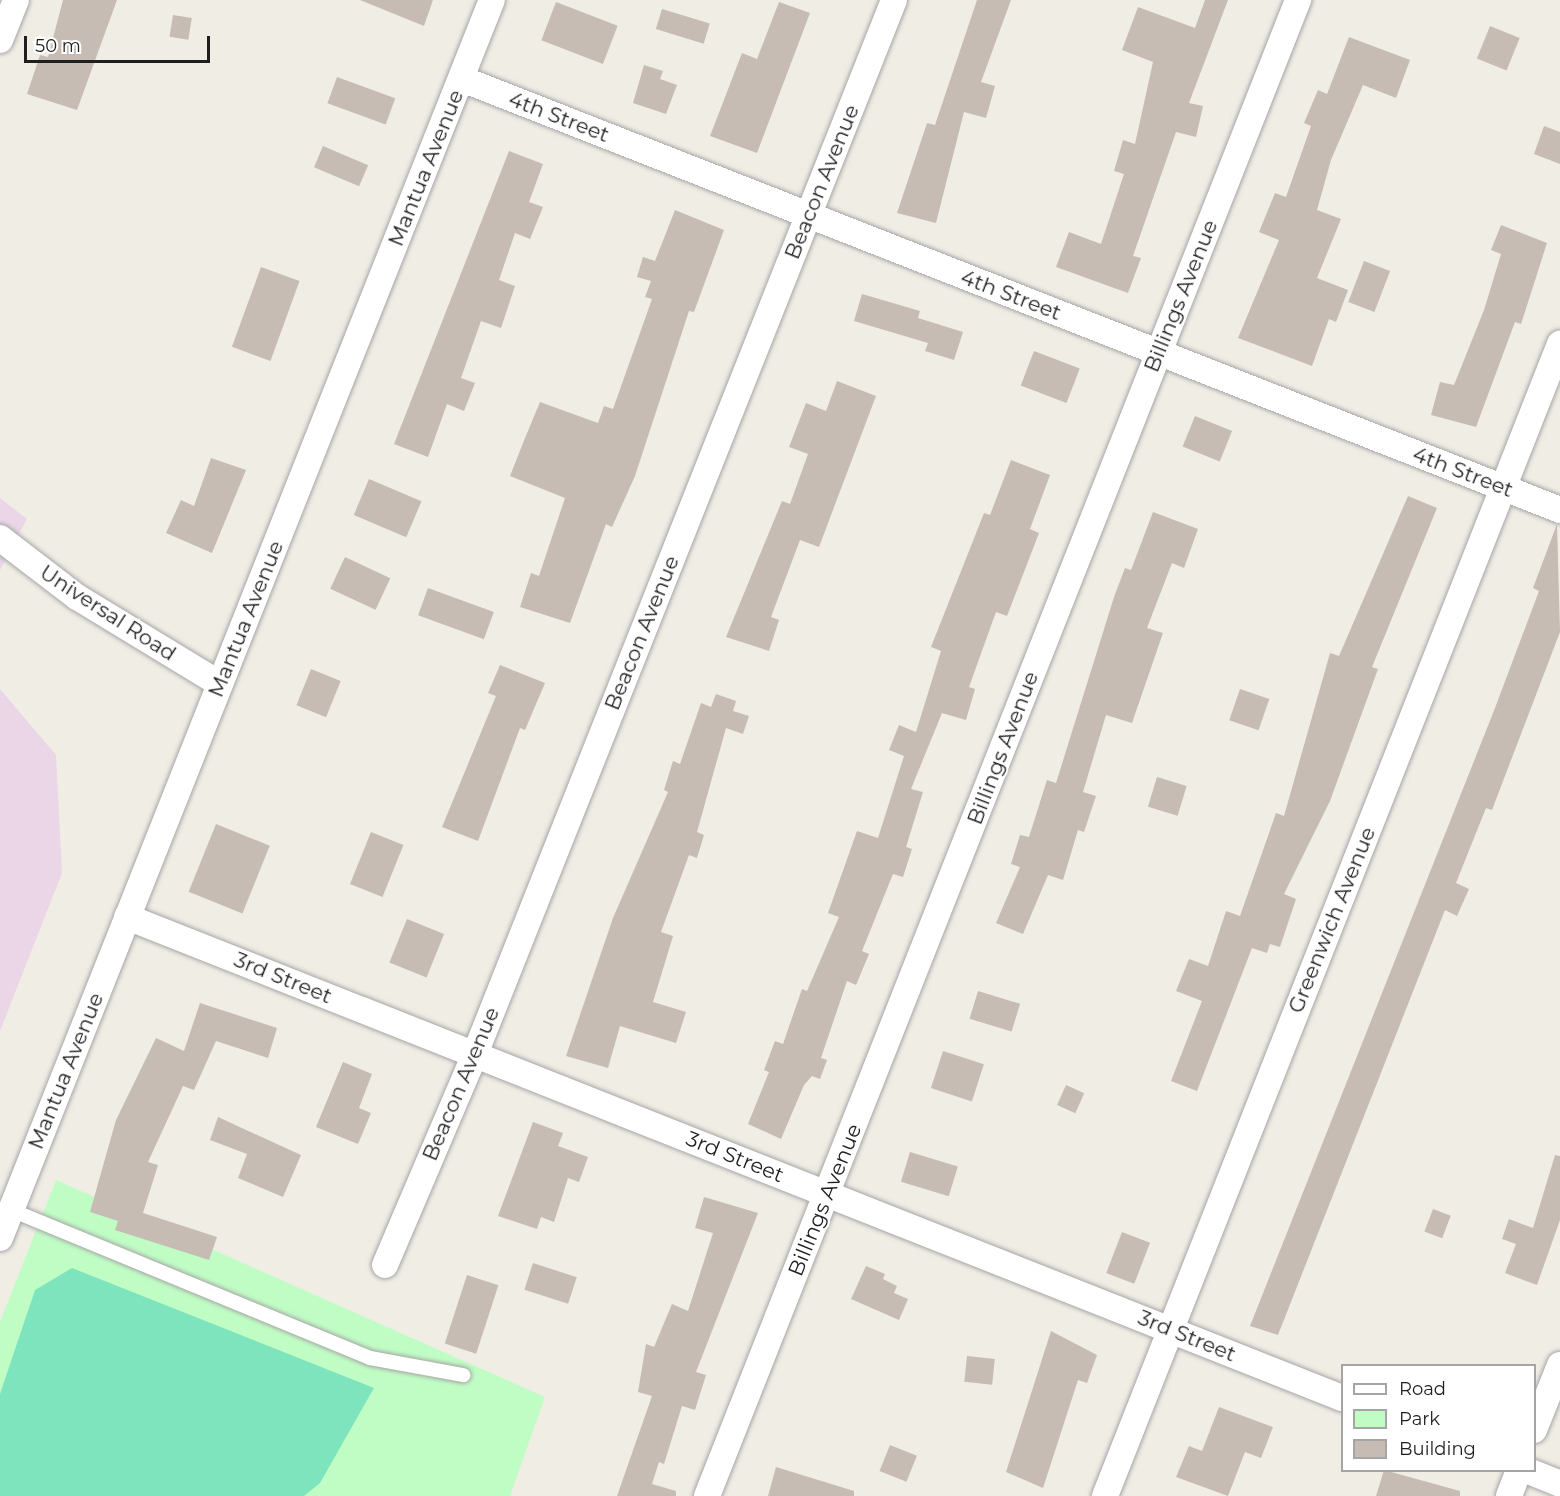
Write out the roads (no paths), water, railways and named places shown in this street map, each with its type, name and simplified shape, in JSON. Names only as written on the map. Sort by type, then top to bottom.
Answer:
[{"type":"street","points":[[0,40],[16,0]]},
{"type":"street","name":"Mantua Avenue","points":[[0,1238],[492,0]]},
{"type":"street","name":"Beacon Avenue","points":[[386,1265],[475,1054],[894,0]]},
{"type":"street","name":"Billings Avenue","points":[[707,1496],[1298,0]]},
{"type":"street","name":"4th Street","points":[[462,79],[1560,510]]},
{"type":"street","name":"Greenwich Avenue","points":[[1105,1496],[1560,344]]},
{"type":"street","name":"Universal Road","points":[[0,538],[94,608],[219,684]]},
{"type":"street","name":"3rd Street","points":[[127,917],[1341,1398]]},
{"type":"street","points":[[1536,1425],[1560,1365]]},
{"type":"street","points":[[1509,1496],[1518,1472]]},
{"type":"street","points":[[1531,1472],[1560,1484]]},
{"type":"lane","points":[[11,1210],[370,1358],[463,1375]]}]
